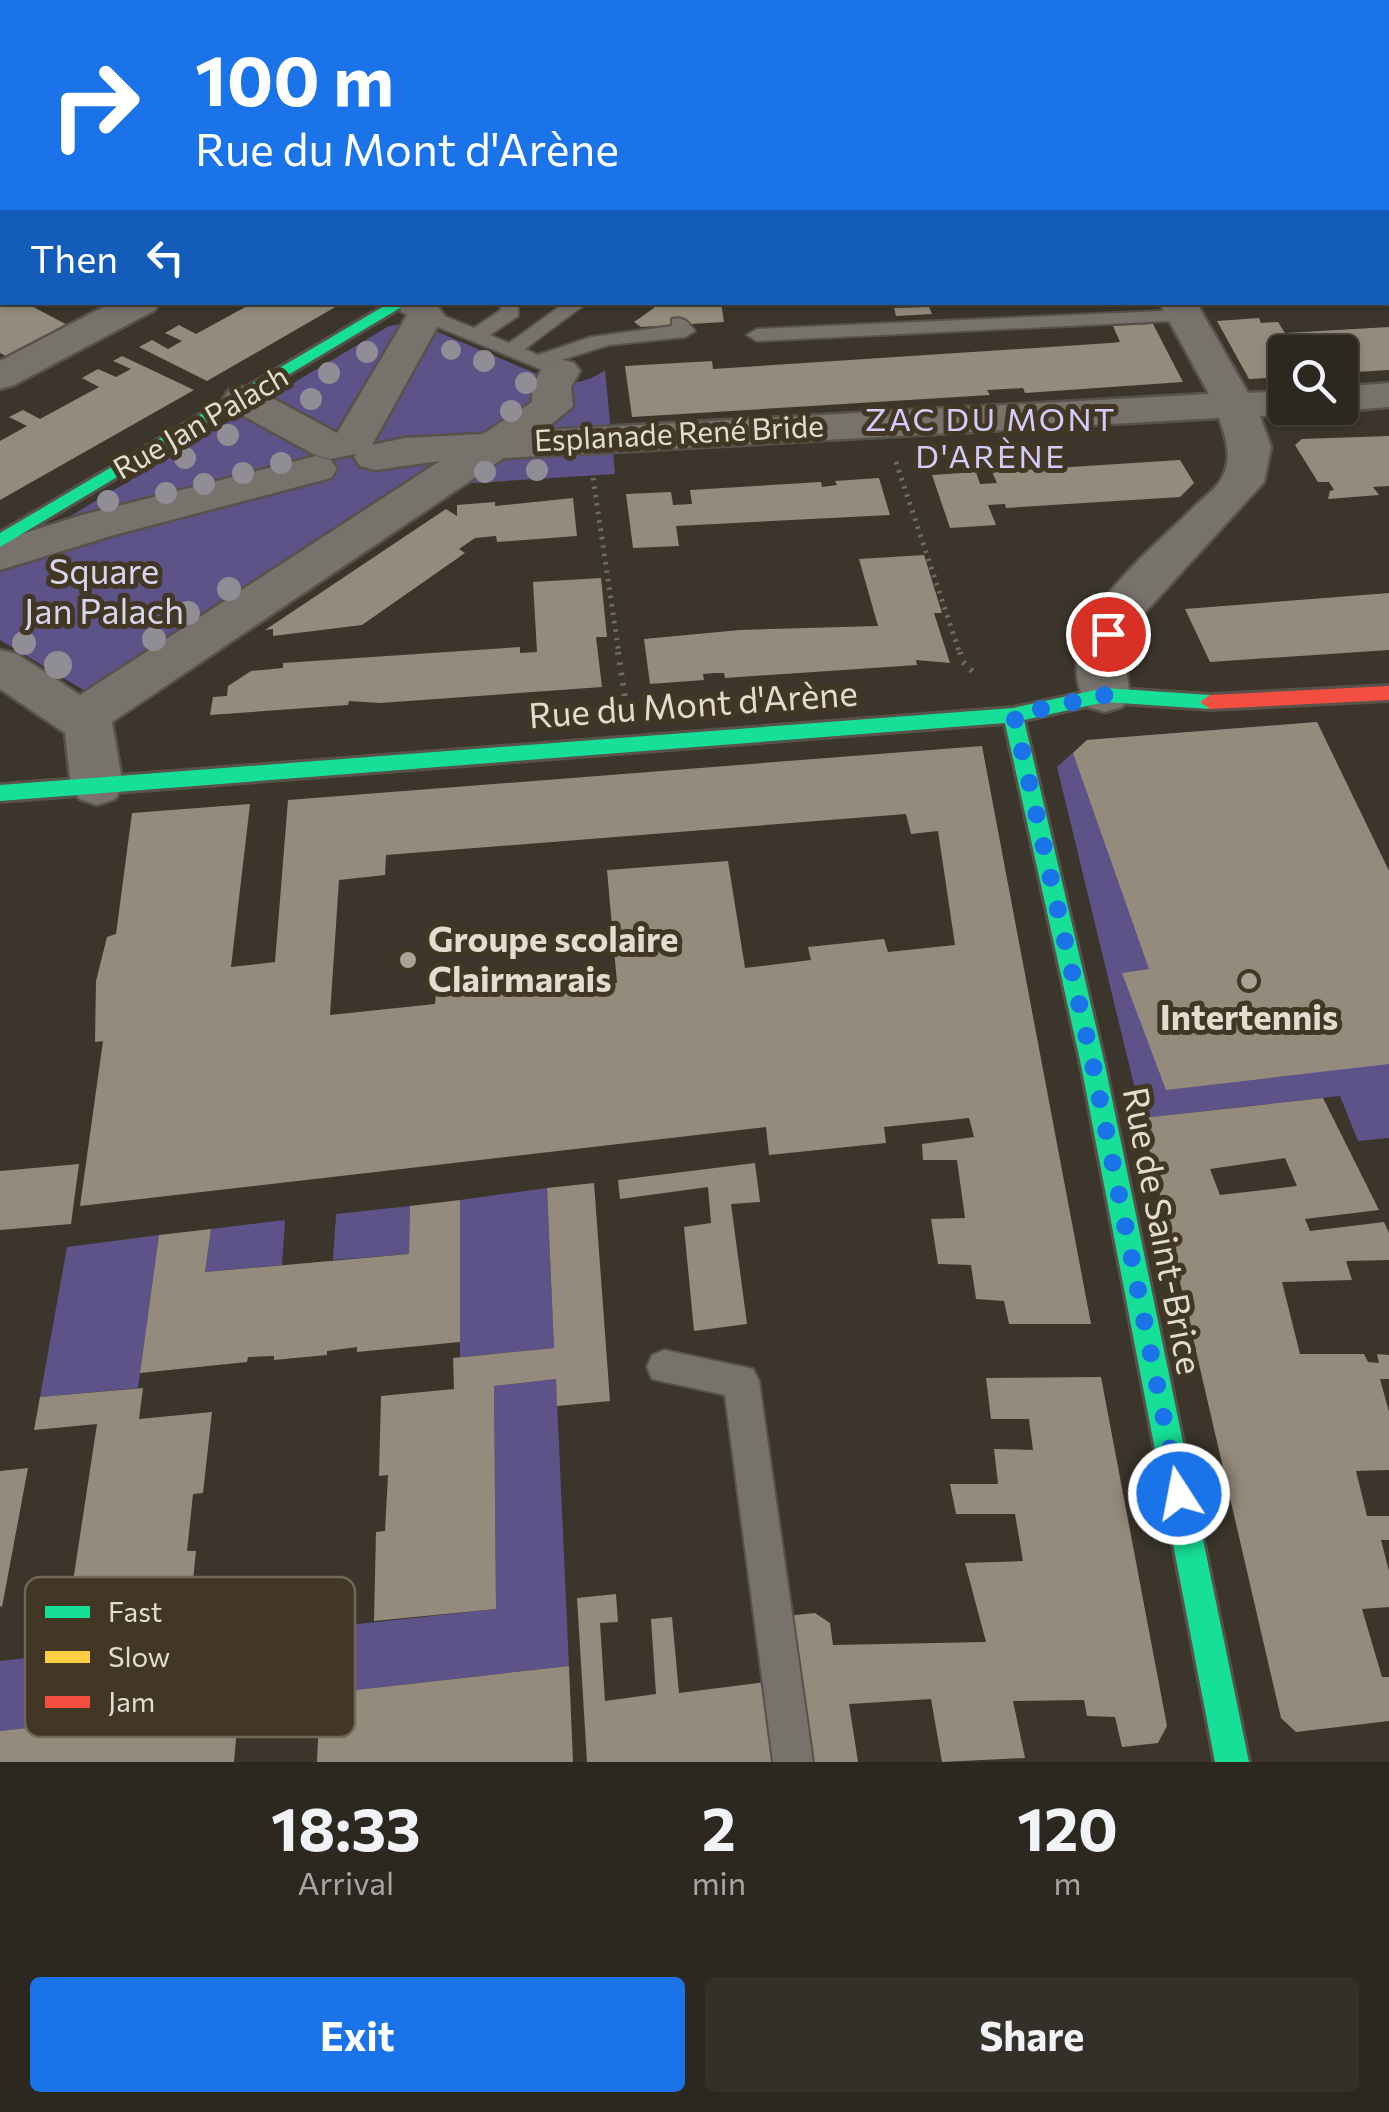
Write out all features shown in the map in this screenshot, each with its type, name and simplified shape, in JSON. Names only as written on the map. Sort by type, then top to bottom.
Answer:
[{"type":"street","points":[[0,378],[136,305]]},
{"type":"street","points":[[286,585],[410,308]]},
{"type":"street","name":"Rue Jan Palach","points":[[0,541],[243,399],[410,308]]},
{"type":"street","points":[[1105,695],[1098,653],[1116,616],[1244,482],[1250,447],[1236,407],[1180,309]]},
{"type":"street","name":"Esplanade René Bride","points":[[81,719],[553,406],[550,387],[557,364]]},
{"type":"street","points":[[1358,398],[1389,395]]},
{"type":"street","points":[[243,399],[343,458]]},
{"type":"street","name":"Esplanade René Bride","points":[[0,556],[343,458],[882,422],[1268,404]]},
{"type":"street","points":[[0,666],[89,725],[97,786]]},
{"type":"street","name":"Rue du Mont d'Arène","points":[[0,793],[1014,715],[1105,695],[1152,695],[1220,703],[1389,693]]},
{"type":"street","name":"Rue de Saint-Brice","points":[[1014,715],[1093,1065],[1232,1762]]},
{"type":"lane","points":[[477,335],[511,312],[510,305]]},
{"type":"lane","points":[[512,350],[575,305]]},
{"type":"lane","points":[[410,308],[557,364],[564,347],[685,331],[679,323]]},
{"type":"lane","points":[[758,335],[1180,309]]},
{"type":"lane","points":[[664,1367],[741,1380],[793,1762]]},
{"type":"path","points":[[882,422],[963,662],[1014,715]]},
{"type":"path","points":[[584,440],[596,492],[631,744]]},
{"type":"green space","name":"Square Jan Palach","points":[[414,322],[556,382],[581,381],[605,370],[615,474],[427,486],[95,697],[0,640],[0,558],[389,326]]},
{"type":"green space","name":"Intertennis","points":[[1317,722],[1389,871],[1389,1138],[1358,1141],[1340,1096],[1142,1118],[1057,767],[1087,740]]},
{"type":"green space","points":[[547,1188],[554,1348],[460,1357],[460,1200]]},
{"type":"green space","points":[[410,1206],[409,1254],[333,1260],[336,1214]]},
{"type":"green space","points":[[285,1220],[282,1265],[205,1272],[211,1229]]},
{"type":"green space","points":[[159,1235],[138,1388],[40,1397],[67,1247]]},
{"type":"green space","points":[[556,1379],[569,1666],[355,1690],[355,1624],[496,1609],[494,1386]]},
{"type":"green space","points":[[25,1658],[25,1728],[0,1731],[0,1661]]},
{"type":"building","points":[[0,305],[30,305],[75,329],[14,360],[0,353]]},
{"type":"building","points":[[249,305],[339,305],[207,381],[139,347],[152,340],[168,349],[182,341],[165,333],[179,325],[196,334]]},
{"type":"building","points":[[721,305],[724,322],[641,327],[634,322],[654,308]]},
{"type":"building","points":[[929,307],[932,314],[896,316],[894,308]]},
{"type":"building","points":[[1259,318],[1261,323],[1278,322],[1285,333],[1389,327],[1389,370],[1358,372],[1358,335],[1268,335],[1268,378],[1249,379],[1217,321]]},
{"type":"building","points":[[1153,324],[1183,382],[1025,393],[1023,388],[987,390],[990,395],[632,417],[625,366],[712,361],[713,369],[1110,343],[1120,342],[1113,326]]},
{"type":"building","points":[[122,356],[194,390],[0,500],[0,441],[27,426],[9,417],[23,410],[40,419],[99,387],[82,378],[98,369],[116,377],[131,369],[113,361]]},
{"type":"building","points":[[1389,436],[1389,486],[1373,487],[1379,495],[1328,499],[1334,490],[1329,482],[1318,482],[1295,445],[1302,439]]},
{"type":"building","points":[[1180,460],[1194,483],[1180,497],[1006,508],[1005,504],[988,505],[996,525],[950,528],[932,475],[976,472],[980,484],[997,483],[992,472]]},
{"type":"building","points":[[879,478],[890,515],[676,526],[679,546],[633,548],[626,494],[671,492],[673,505],[692,504],[690,490],[821,482],[822,487],[837,485],[835,481]]},
{"type":"building","points":[[573,498],[577,536],[497,542],[496,536],[475,538],[459,549],[465,553],[362,625],[273,636],[273,629],[265,630],[446,509],[457,516],[457,505],[495,502],[495,506]]},
{"type":"building","points":[[924,555],[942,613],[934,613],[950,663],[916,660],[917,665],[725,678],[724,673],[714,673],[703,674],[704,680],[650,684],[644,639],[740,630],[878,626],[859,559]]},
{"type":"building","points":[[601,578],[607,637],[596,637],[602,687],[380,703],[349,701],[348,705],[210,715],[213,697],[227,696],[228,686],[251,671],[283,668],[283,663],[520,647],[520,653],[537,652],[533,582]]},
{"type":"building","points":[[1389,593],[1389,650],[1210,662],[1185,609]]},
{"type":"building","name":"Intertennis","points":[[1317,722],[1389,871],[1389,1064],[1166,1090],[1122,973],[1149,969],[1073,753],[1087,740]]},
{"type":"building","points":[[982,746],[1091,1324],[1009,1324],[1004,1301],[976,1299],[971,1265],[938,1264],[931,1219],[965,1218],[957,1160],[923,1160],[922,1144],[974,1137],[969,1118],[884,1127],[886,1143],[769,1155],[766,1127],[80,1206],[103,1041],[95,1042],[96,981],[107,937],[116,934],[132,813],[250,804],[231,967],[275,962],[288,800]],"holes":[[[906,814],[911,834],[938,831],[955,945],[888,952],[884,939],[808,947],[811,960],[745,968],[728,861],[607,870],[617,983],[531,993],[530,982],[511,979],[456,985],[436,993],[435,1004],[330,1015],[339,880],[385,875],[386,855]]]},
{"type":"building","points":[[1323,1098],[1379,1210],[1305,1219],[1310,1231],[1384,1222],[1389,1233],[1389,1260],[1346,1261],[1352,1280],[1282,1282],[1300,1354],[1364,1354],[1368,1362],[1379,1363],[1377,1354],[1389,1355],[1389,1379],[1380,1379],[1389,1412],[1389,1470],[1356,1471],[1367,1516],[1389,1516],[1389,1540],[1381,1540],[1389,1571],[1389,1607],[1362,1609],[1382,1677],[1389,1677],[1389,1721],[1296,1732],[1281,1718],[1142,1118]],"holes":[[[1285,1158],[1297,1186],[1220,1195],[1210,1169]]]},
{"type":"building","points":[[755,1163],[760,1202],[731,1204],[747,1324],[694,1331],[684,1227],[711,1223],[708,1187],[620,1199],[618,1180]]},
{"type":"building","points":[[79,1164],[71,1224],[0,1230],[0,1171]]},
{"type":"building","points":[[594,1183],[610,1401],[557,1406],[556,1379],[494,1386],[496,1609],[374,1621],[376,1532],[385,1531],[388,1475],[379,1476],[381,1396],[454,1389],[453,1358],[554,1348],[547,1188]]},
{"type":"building","points":[[460,1200],[460,1342],[357,1352],[357,1347],[327,1351],[327,1355],[274,1360],[274,1356],[248,1357],[247,1362],[140,1373],[159,1235],[211,1229],[205,1272],[409,1254],[410,1206]]},
{"type":"building","points":[[1101,1377],[1167,1726],[1158,1743],[1122,1747],[1115,1717],[1087,1716],[1084,1700],[1013,1701],[1025,1758],[942,1762],[931,1699],[849,1704],[858,1762],[805,1762],[786,1616],[815,1613],[830,1623],[833,1645],[986,1642],[965,1563],[1023,1561],[1015,1514],[956,1514],[950,1484],[998,1484],[994,1449],[1033,1450],[1029,1419],[991,1419],[986,1378]]},
{"type":"building","points":[[143,1388],[139,1419],[212,1412],[203,1493],[193,1494],[187,1551],[196,1551],[193,1577],[74,1577],[97,1424],[34,1430],[40,1397]]},
{"type":"building","points":[[28,1468],[2,1607],[0,1471]]},
{"type":"building","points":[[616,1594],[618,1622],[600,1623],[605,1701],[656,1694],[651,1619],[672,1617],[679,1693],[765,1682],[774,1762],[587,1762],[577,1598]]},
{"type":"building","points":[[569,1666],[573,1762],[317,1762],[318,1737],[355,1737],[355,1690]]},
{"type":"building","points":[[25,1728],[25,1737],[236,1737],[234,1762],[0,1762],[0,1731]]},
{"type":"traffic: fast","points":[[0,541],[398,305]]},
{"type":"traffic: fast","points":[[0,793],[1013,715],[1105,695],[1210,702]]},
{"type":"traffic: fast","points":[[1013,715],[1093,1065],[1232,1762]]},
{"type":"traffic: jam","points":[[1210,702],[1389,693]]},
{"type":"place","name":"Groupe scolaire Clairmarais","points":[[408,960]]},
{"type":"place","name":"Intertennis","points":[[1249,981]]},
{"type":"district","name":"ZAC DU MONT D'ARÈNE","points":[[991,438]]},
{"type":"route","points":[[1108,634],[1098,653],[1105,695],[1014,715],[1093,1065],[1179,1494]]}]
